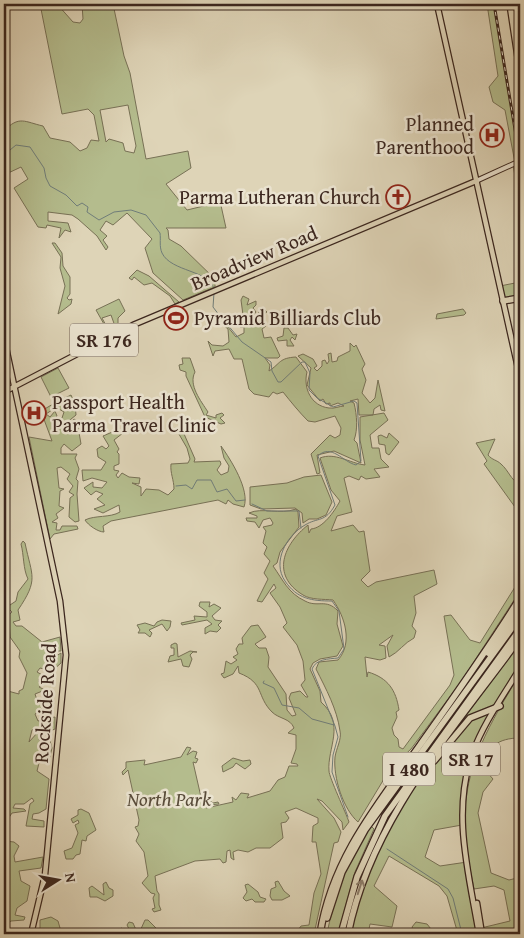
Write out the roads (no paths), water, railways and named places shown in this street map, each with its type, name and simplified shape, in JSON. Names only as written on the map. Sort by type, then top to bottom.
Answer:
[{"type":"highway","points":[[510,4],[520,70]]},
{"type":"highway","points":[[518,4],[520,20]]},
{"type":"highway","points":[[504,303],[520,300]]},
{"type":"highway","points":[[321,934],[331,887],[356,835],[446,708],[520,598]]},
{"type":"highway","points":[[471,684],[475,673],[520,608]]},
{"type":"highway","name":"I 480","points":[[321,934],[334,893],[354,847],[371,820],[520,617]]},
{"type":"highway","name":"I 480","points":[[341,934],[357,877],[385,816],[520,629]]},
{"type":"highway","points":[[348,934],[359,891],[371,858],[401,802],[520,638]]},
{"type":"highway","points":[[401,802],[466,722],[476,714],[498,708]]},
{"type":"highway","points":[[485,712],[490,715],[489,719]]},
{"type":"main road","points":[[437,4],[520,377]]},
{"type":"main road","name":"Broadview Road","points":[[4,392],[133,325],[518,162]]},
{"type":"main road","name":"Rockside Road","points":[[4,338],[60,601],[66,655],[63,703],[45,875],[31,934]]},
{"type":"main road","name":"SR 17","points":[[468,862],[464,816],[468,782],[479,746],[520,668]]},
{"type":"main road","name":"SR 17","points":[[480,934],[462,825],[464,787],[473,751],[489,719],[520,674]]},
{"type":"waterway","points":[[4,155],[16,145],[30,147],[44,168],[50,186],[66,195],[77,206],[82,203],[88,207],[87,212],[99,220],[114,212],[131,210],[146,215],[160,233],[161,250],[167,259],[173,264],[205,278],[214,289]]},
{"type":"waterway","points":[[214,293],[213,307],[242,342],[271,362],[272,371],[278,382],[281,382],[302,362],[305,362],[310,373],[309,390],[317,398],[333,407],[354,401],[357,403],[361,461],[356,465],[332,452],[323,453],[318,456],[335,505],[328,515],[305,525],[292,536],[283,550],[280,566],[281,574],[285,581],[295,592],[306,598],[332,601],[339,611],[344,649],[338,658],[319,661],[312,669],[338,737],[333,755],[332,772],[348,817]]},
{"type":"waterway","points":[[176,486],[186,485],[192,489],[197,480],[211,480],[217,492],[227,489],[236,501],[245,500]]},
{"type":"waterway","points":[[252,504],[267,511],[299,511],[301,528]]},
{"type":"waterway","points":[[264,681],[263,683],[274,688],[282,705],[299,708],[312,719],[334,725]]},
{"type":"waterway","points":[[387,849],[448,889],[453,898],[462,934]]},
{"type":"railway","points":[[494,4],[520,159]]},
{"type":"place","name":"Planned Parenthood","points":[[492,135]]},
{"type":"place","name":"Parma Lutheran Church","points":[[398,197]]},
{"type":"place","name":"Pyramid Billiards Club","points":[[176,318]]},
{"type":"place","name":"Passport Health Parma Travel Clinic","points":[[34,413]]},
{"type":"park label","name":"North Park","points":[[169,799]]}]
